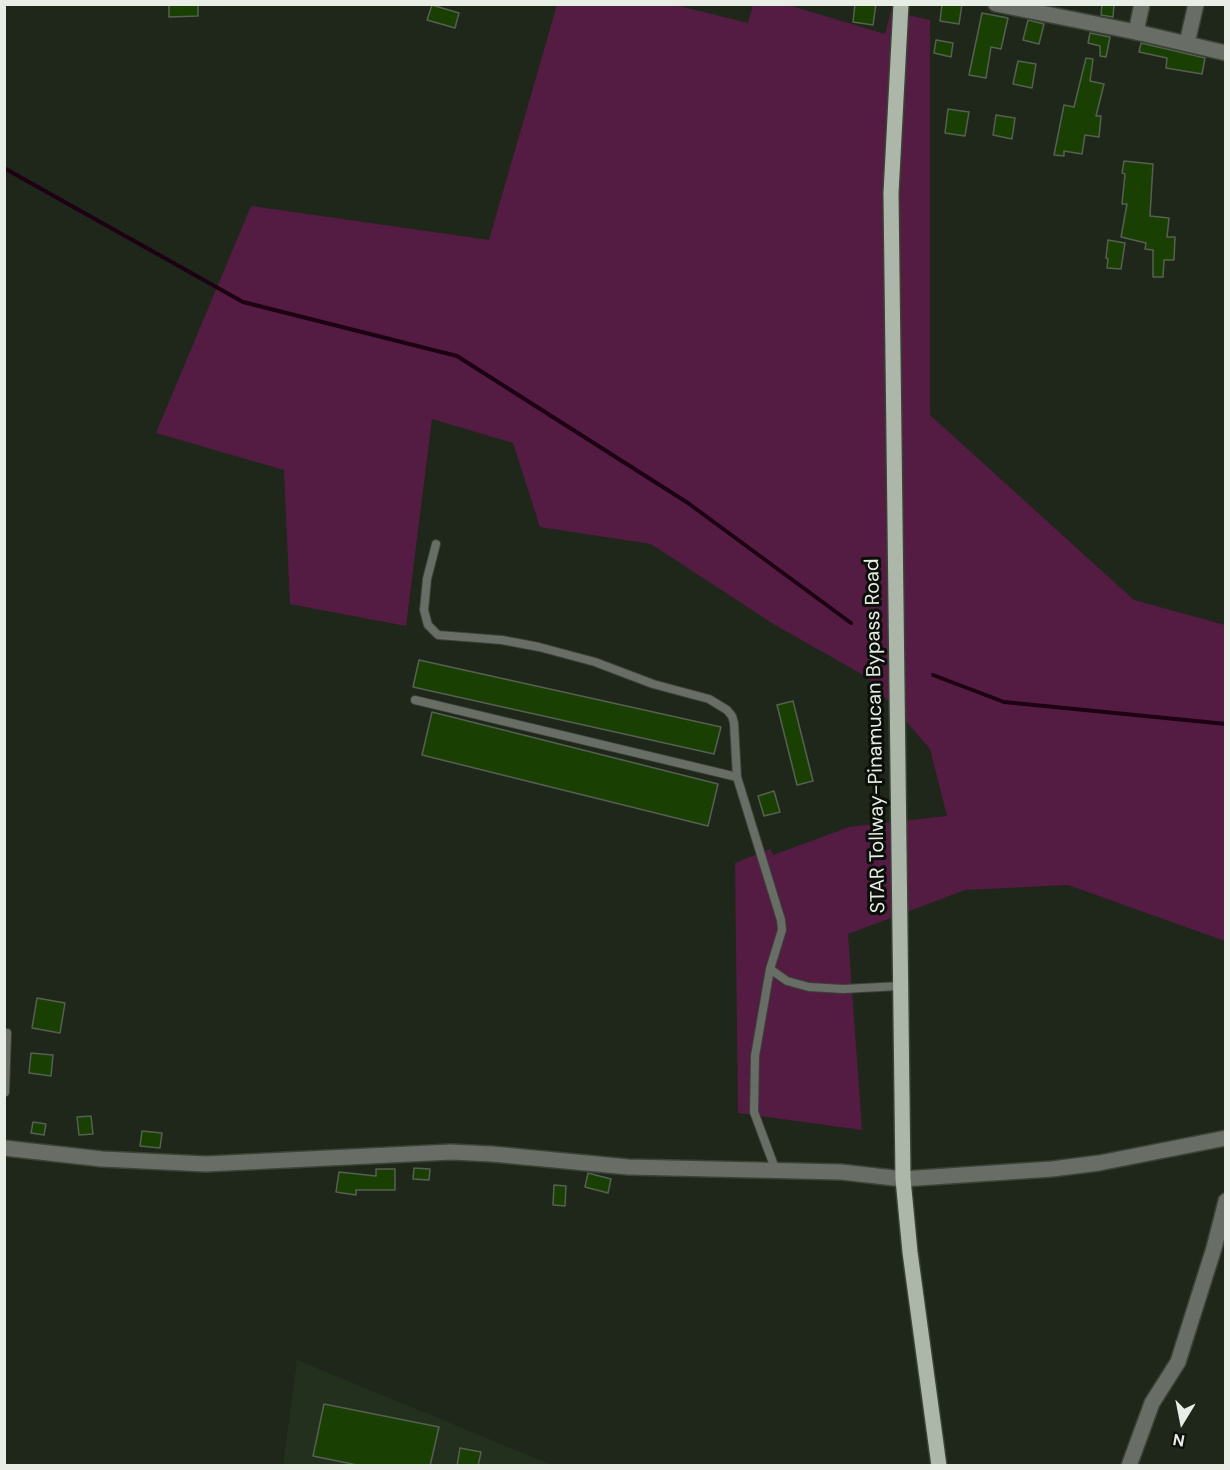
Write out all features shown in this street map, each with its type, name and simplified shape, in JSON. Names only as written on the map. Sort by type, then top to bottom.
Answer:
[{"type":"main road","name":"STAR Tollway-Pinamucan Bypass Road","points":[[901,4],[891,193],[903,1179],[910,1252],[939,1466]]},
{"type":"street","points":[[996,4],[1226,53]]},
{"type":"street","points":[[1136,32],[1142,4]]},
{"type":"street","points":[[1187,43],[1196,4]]},
{"type":"street","points":[[4,1148],[102,1159],[206,1164],[461,1152],[628,1167],[842,1172],[903,1179],[1052,1169],[1099,1163],[1226,1138]]},
{"type":"street","points":[[1129,1466],[1152,1403],[1178,1362],[1214,1248],[1226,1201]]},
{"type":"lane","points":[[436,544],[424,599],[425,619],[432,631],[445,637],[502,640],[539,647],[595,662],[653,684],[709,699],[727,710],[732,716],[737,777],[781,920],[782,930],[770,969],[755,1056],[754,1112],[776,1172]]},
{"type":"lane","points":[[415,700],[737,777]]},
{"type":"lane","points":[[770,969],[788,981],[809,987],[843,989],[900,986]]},
{"type":"lane","points":[[5,1092],[7,1033]]},
{"type":"shaded area","points":[[557,5],[675,5],[748,23],[753,5],[788,5],[885,34],[891,11],[930,20],[930,415],[1134,600],[1225,625],[1225,941],[1068,885],[965,890],[848,934],[862,1130],[738,1113],[735,863],[770,849],[773,855],[849,827],[947,816],[930,749],[867,677],[775,625],[651,544],[540,527],[513,443],[432,419],[406,626],[290,604],[284,470],[156,433],[251,206],[489,240]]},
{"type":"shaded area","points":[[297,1360],[552,1465],[283,1466]]},
{"type":"building","points":[[169,4],[198,4],[198,16],[169,17]]},
{"type":"building","points":[[855,4],[876,4],[873,25],[853,22]]},
{"type":"building","points":[[942,4],[962,4],[959,24],[940,21]]},
{"type":"building","points":[[1102,4],[1114,4],[1113,17],[1101,15]]},
{"type":"building","points":[[432,5],[459,13],[455,28],[427,20]]},
{"type":"building","points":[[982,13],[1008,18],[1001,49],[991,47],[986,78],[969,75]]},
{"type":"building","points":[[1028,20],[1044,24],[1039,44],[1023,40]]},
{"type":"building","points":[[1090,33],[1110,37],[1106,57],[1100,56],[1100,46],[1088,43]]},
{"type":"building","points":[[936,40],[953,43],[951,57],[934,53]]},
{"type":"building","points":[[1141,43],[1205,58],[1202,74],[1166,68],[1167,58],[1139,52]]},
{"type":"building","points":[[1086,58],[1093,59],[1090,81],[1104,84],[1096,116],[1101,116],[1099,137],[1085,135],[1082,154],[1064,151],[1064,156],[1054,155],[1064,105],[1074,107]]},
{"type":"building","points":[[1018,61],[1036,64],[1032,88],[1013,84]]},
{"type":"building","points":[[948,109],[969,112],[965,136],[945,133]]},
{"type":"building","points":[[996,115],[1015,118],[1012,139],[993,135]]},
{"type":"building","points":[[1124,161],[1153,164],[1150,216],[1169,218],[1167,237],[1175,237],[1174,260],[1164,260],[1163,277],[1153,277],[1153,250],[1145,249],[1146,243],[1121,237],[1127,204],[1122,204]]},
{"type":"building","points":[[1108,240],[1125,243],[1121,269],[1107,268]]},
{"type":"building","points":[[419,660],[721,727],[714,754],[413,687]]},
{"type":"building","points":[[793,701],[813,781],[797,785],[777,705]]},
{"type":"building","points":[[432,712],[718,784],[708,826],[422,755]]},
{"type":"building","points":[[774,791],[780,812],[764,816],[758,796]]},
{"type":"building","points":[[37,998],[65,1003],[60,1033],[32,1028]]},
{"type":"building","points":[[31,1053],[53,1055],[51,1076],[29,1073]]},
{"type":"building","points":[[91,1116],[93,1134],[79,1135],[77,1117]]},
{"type":"building","points":[[33,1122],[46,1124],[44,1135],[31,1133]]},
{"type":"building","points":[[142,1131],[162,1133],[160,1148],[140,1146]]},
{"type":"building","points":[[414,1168],[430,1169],[429,1180],[413,1179]]},
{"type":"building","points":[[376,1169],[395,1169],[395,1190],[356,1190],[356,1195],[336,1192],[339,1172],[376,1176]]},
{"type":"building","points":[[588,1173],[611,1179],[608,1193],[585,1187]]},
{"type":"building","points":[[554,1185],[566,1186],[565,1206],[553,1205]]},
{"type":"building","points":[[324,1404],[439,1427],[430,1466],[362,1466],[313,1456]]},
{"type":"building","points":[[460,1448],[481,1452],[478,1466],[457,1466]]},
{"type":"waterway","points":[[4,168],[243,302],[457,356],[688,503],[851,623]]},
{"type":"waterway","points":[[933,675],[1004,702],[1226,724]]}]
